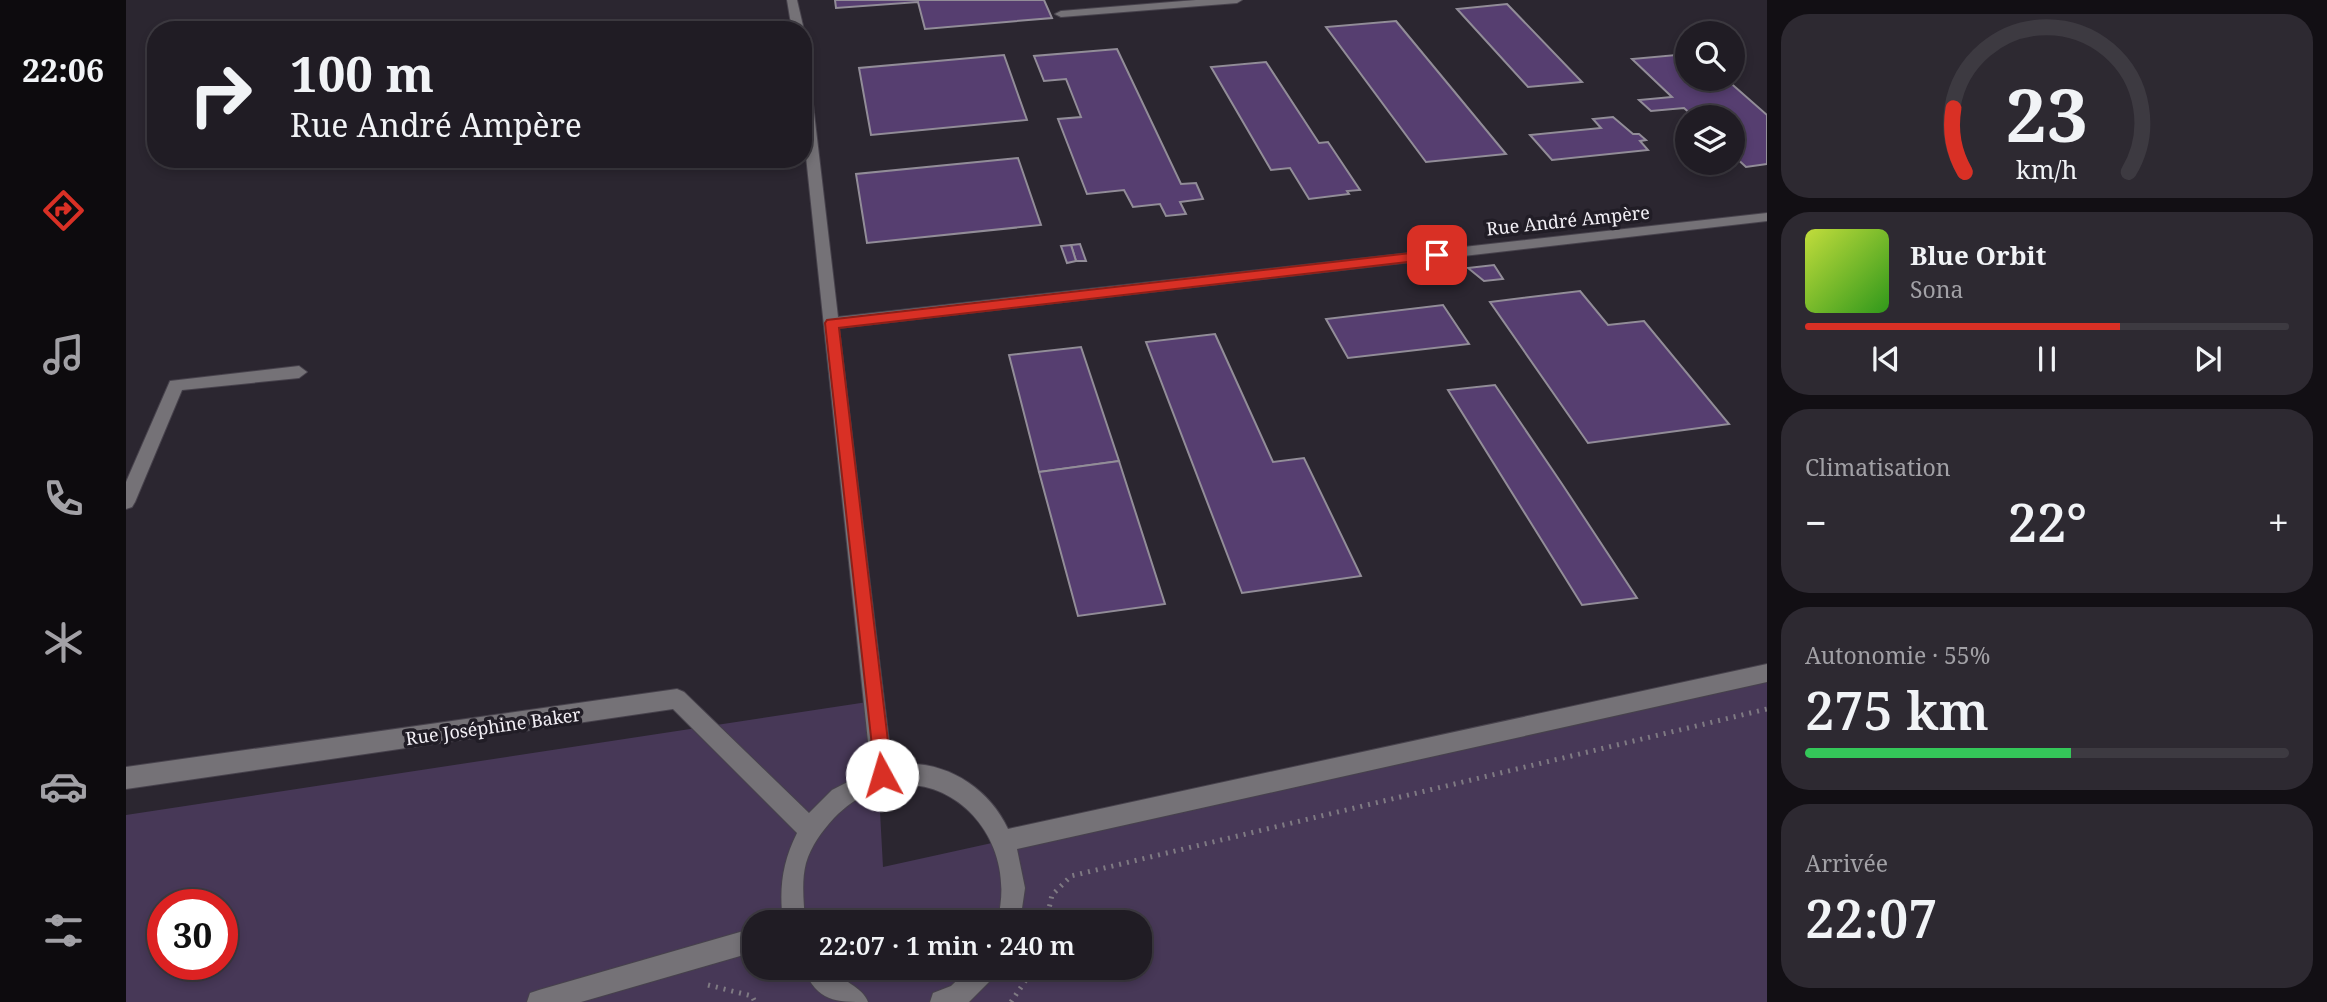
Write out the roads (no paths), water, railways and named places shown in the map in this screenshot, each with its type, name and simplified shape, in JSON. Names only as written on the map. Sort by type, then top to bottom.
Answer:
[{"type":"street","points":[[792,0],[796,21]]},
{"type":"street","points":[[1061,14],[1237,0]]},
{"type":"street","points":[[812,149],[882,775]]},
{"type":"street","name":"Rue André Ampère","points":[[832,323],[1767,217]]},
{"type":"street","points":[[126,502],[176,385],[299,372]]},
{"type":"street","points":[[1005,841],[1767,673]]},
{"type":"street","name":"Rue Joséphine Baker","points":[[126,778],[677,699],[809,829]]},
{"type":"street","points":[[793,910],[791,894],[796,860],[809,829],[829,804],[854,786],[882,775],[907,773],[931,776],[954,785],[974,799],[992,818],[1005,841],[1014,873],[1012,910]]},
{"type":"street","points":[[539,1002],[742,943]]},
{"type":"street","points":[[825,980],[856,1002]]},
{"type":"street","points":[[942,1002],[958,995],[974,980]]}]
